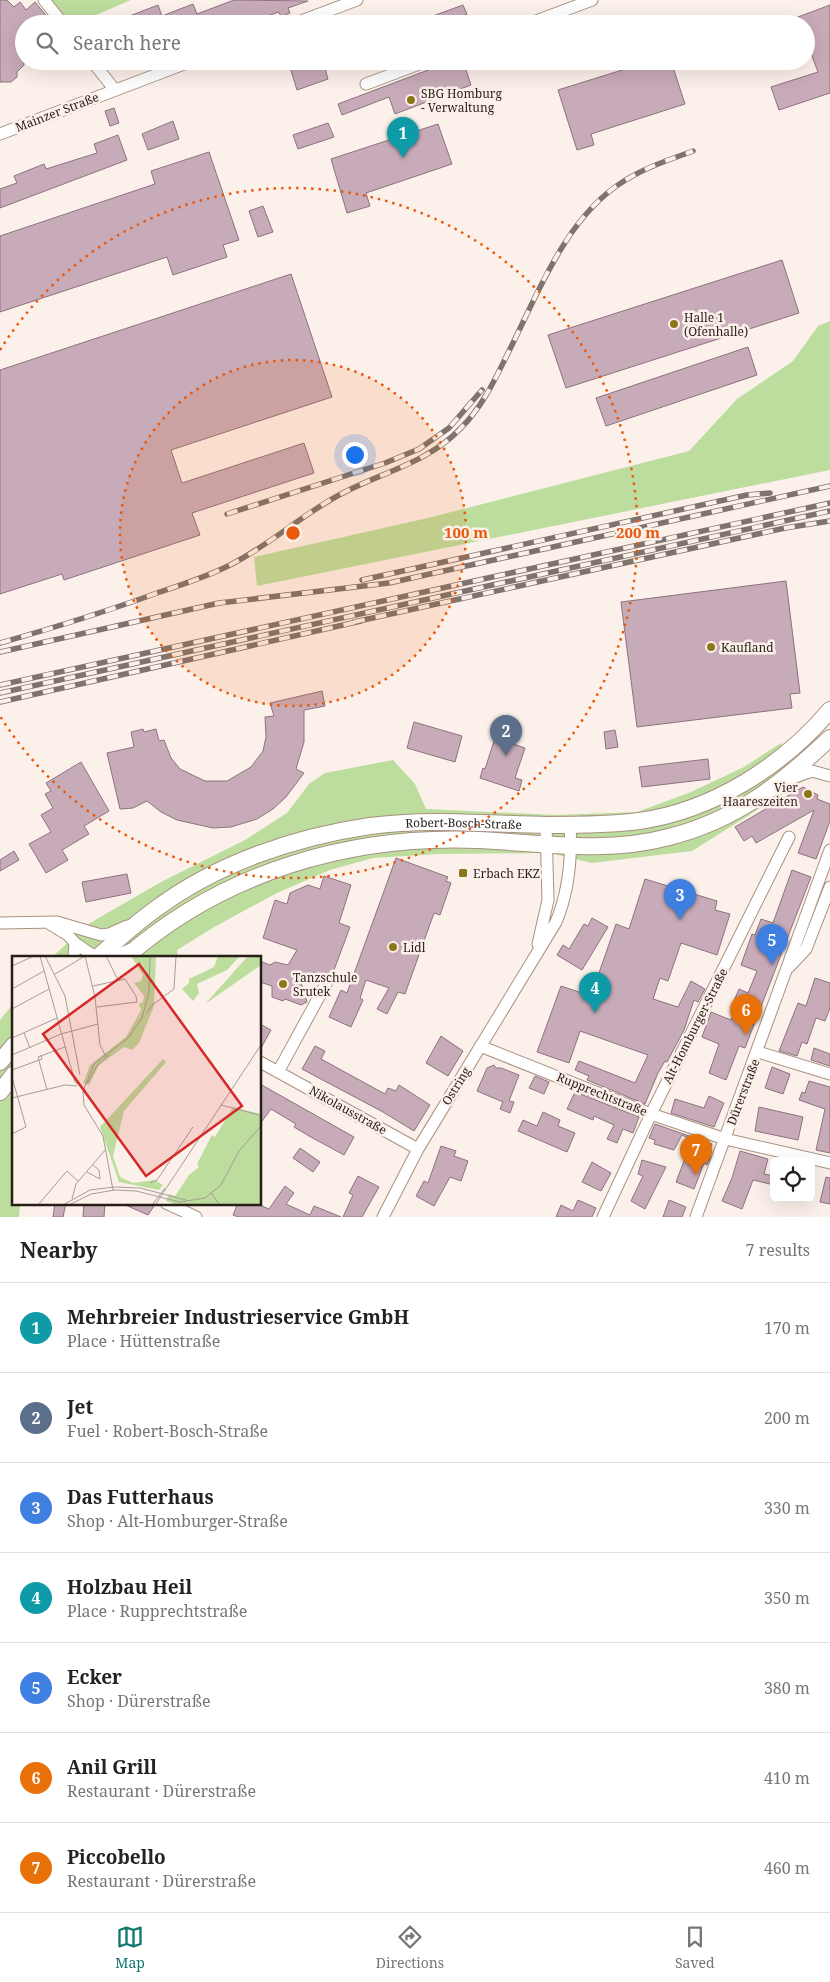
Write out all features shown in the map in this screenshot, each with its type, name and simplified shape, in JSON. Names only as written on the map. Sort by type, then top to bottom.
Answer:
[{"type":"main road","name":"Robert-Bosch-Straße","points":[[100,956],[156,908],[185,890],[252,857],[325,834],[370,826],[421,821],[546,825],[640,821],[664,816],[707,801],[760,773],[791,750],[828,730]]},
{"type":"main road","name":"Robert-Bosch-Straße","points":[[127,956],[146,939],[205,900],[266,872],[321,855],[370,845],[459,840],[571,846],[612,846],[668,838],[710,824],[763,796],[781,783],[828,730]]},
{"type":"main road","points":[[0,1062],[12,1047]]},
{"type":"main road","points":[[0,1092],[12,1077]]},
{"type":"street","points":[[44,0],[56,15]]},
{"type":"street","points":[[317,15],[357,0]]},
{"type":"street","points":[[552,15],[592,0]]},
{"type":"street","name":"Mainzer Straße","points":[[99,70],[114,90]]},
{"type":"street","name":"Mainzer Straße","points":[[0,134],[168,70]]},
{"type":"street","points":[[366,84],[403,70]]},
{"type":"street","points":[[781,783],[812,771],[830,776]]},
{"type":"street","name":"Ostring","points":[[383,1217],[418,1149],[533,957],[547,938],[566,899],[571,846],[570,824]]},
{"type":"street","name":"Ostring","points":[[533,957],[541,936],[548,900],[546,825]]},
{"type":"street","name":"Alt-Homburger-Straße","points":[[603,1217],[651,1114],[789,837]]},
{"type":"street","name":"Dürerstraße","points":[[696,1217],[758,1052],[789,967],[791,954],[830,850]]},
{"type":"street","name":"Dürerstraße","points":[[789,967],[806,949],[830,887]]},
{"type":"street","points":[[0,923],[41,921],[70,924],[101,935],[109,934],[156,908]]},
{"type":"street","points":[[41,921],[57,928],[75,943],[97,956]]},
{"type":"street","points":[[89,930],[96,942],[99,956]]},
{"type":"street","points":[[114,956],[146,939]]},
{"type":"street","points":[[74,956],[75,943]]},
{"type":"street","points":[[278,1072],[326,984]]},
{"type":"street","name":"Rupprechtstraße","points":[[480,1046],[651,1114],[725,1139],[830,1163]]},
{"type":"street","points":[[758,1052],[830,1074]]},
{"type":"street","name":"Nikolausstraße","points":[[261,1063],[418,1149]]},
{"type":"street","points":[[168,1204],[184,1215],[196,1217]]},
{"type":"green space","points":[[38,0],[131,0],[96,15],[50,15]]},
{"type":"green space","points":[[830,321],[830,470],[257,586],[254,557],[428,518],[689,451],[737,399],[793,361],[818,326]]},
{"type":"green space","points":[[781,743],[805,780],[692,851],[592,863],[550,853],[438,854],[373,858],[330,870],[277,893],[216,926],[177,950],[178,956],[53,956],[90,923],[161,882],[245,840],[287,813],[309,784],[325,773],[393,760],[415,784],[426,809],[555,815],[637,812],[691,792],[744,767]]},
{"type":"green space","points":[[12,1005],[12,1204],[20,1204],[19,1217],[0,1217],[0,1020]]},
{"type":"building","points":[[0,0],[7,0],[14,7],[20,2],[26,10],[35,2],[46,15],[15,15],[15,70],[19,70],[17,77],[11,82],[0,82]]},
{"type":"building","points":[[234,0],[308,1],[288,8],[290,13],[286,15],[280,15],[279,12],[270,15],[165,15],[193,4],[197,14]]},
{"type":"building","points":[[158,5],[162,15],[132,15]]},
{"type":"building","points":[[463,5],[467,14],[465,15],[436,15]]},
{"type":"building","points":[[830,5],[830,93],[779,110],[771,87],[818,72],[815,64],[815,15],[803,15]]},
{"type":"building","points":[[291,70],[326,70],[328,79],[297,90]]},
{"type":"building","name":"SBG Homburg - Verwaltung","points":[[428,70],[466,70],[471,85],[395,114],[389,97],[342,115],[338,104]]},
{"type":"building","points":[[622,70],[674,70],[685,104],[591,134],[594,145],[577,150],[558,90]]},
{"type":"building","points":[[114,108],[119,123],[110,126],[105,111]]},
{"type":"building","points":[[173,121],[179,139],[148,150],[142,134]]},
{"type":"building","points":[[328,123],[334,137],[298,149],[293,135]]},
{"type":"building","points":[[438,124],[452,164],[366,193],[370,206],[347,213],[331,159]]},
{"type":"building","points":[[118,135],[127,160],[0,208],[0,189],[17,183],[14,176],[44,164],[46,169],[97,153],[94,144]]},
{"type":"building","points":[[209,152],[239,240],[223,245],[227,257],[173,275],[167,257],[0,312],[0,236],[155,184],[151,171]]},
{"type":"building","points":[[263,206],[273,232],[258,237],[249,211]]},
{"type":"building","name":"Halle 1 (Ofenhalle)","points":[[782,260],[799,313],[566,388],[548,335]]},
{"type":"building","points":[[291,274],[332,397],[171,450],[182,483],[304,443],[314,473],[192,513],[200,535],[64,580],[62,574],[0,594],[0,370]]},
{"type":"building","points":[[748,347],[757,375],[606,426],[596,398]]},
{"type":"building","name":"Kaufland","points":[[786,581],[800,693],[790,694],[792,708],[637,727],[621,602]]},
{"type":"building","points":[[322,691],[325,706],[304,710],[304,742],[296,769],[304,773],[286,797],[273,809],[257,819],[231,827],[213,828],[177,820],[161,812],[147,801],[133,808],[120,809],[107,753],[134,747],[131,732],[143,729],[144,732],[156,729],[159,741],[164,740],[171,758],[180,769],[205,781],[227,781],[251,767],[263,751],[266,737],[265,717],[274,716],[270,703]]},
{"type":"building","points":[[414,722],[462,736],[455,762],[407,748]]},
{"type":"building","points":[[615,730],[618,747],[606,749],[604,732]]},
{"type":"building","points":[[495,738],[525,748],[515,778],[522,780],[519,791],[480,778],[483,768],[485,769]]},
{"type":"building","points":[[708,759],[710,779],[642,787],[639,767]]},
{"type":"building","points":[[81,762],[109,811],[84,826],[89,834],[62,850],[68,860],[46,873],[29,844],[51,832],[41,815],[53,808],[45,794],[51,791],[46,783]]},
{"type":"building","points":[[803,787],[818,795],[817,799],[830,804],[830,821],[816,859],[798,853],[814,810],[756,843],[752,836],[744,841],[735,827]]},
{"type":"building","points":[[14,851],[19,860],[0,871],[0,860]]},
{"type":"building","name":"Lidl","points":[[396,858],[448,877],[446,881],[451,883],[440,915],[434,913],[405,994],[398,992],[387,1014],[377,1009],[389,988],[366,980],[360,998],[363,1000],[351,1027],[329,1017],[341,990],[347,993]]},
{"type":"building","points":[[792,870],[811,877],[745,1048],[739,1046],[726,1080],[709,1073],[719,1044],[702,1037],[711,1012],[731,1020],[738,1002],[734,1001],[739,989],[748,993],[757,971],[741,965],[752,934],[755,935],[761,919],[773,923]]},
{"type":"building","points":[[127,874],[131,893],[86,902],[82,882]]},
{"type":"building","points":[[324,876],[351,885],[339,923],[350,927],[331,978],[314,972],[301,982],[307,1002],[301,1005],[285,999],[283,1001],[272,997],[272,986],[261,982],[261,961],[270,965],[275,962],[288,965],[297,950],[263,938],[275,900],[287,904],[290,893],[308,885],[320,889]]},
{"type":"building","points":[[645,879],[717,901],[715,910],[730,914],[717,955],[681,943],[668,981],[660,978],[653,999],[678,1007],[691,981],[705,989],[698,1002],[694,1000],[684,1030],[667,1062],[665,1061],[658,1073],[645,1104],[587,1080],[589,1076],[575,1070],[579,1061],[635,1083],[648,1055],[580,1031],[569,1063],[537,1052],[561,986],[591,996],[616,924],[629,929]]},
{"type":"building","points":[[592,918],[608,927],[582,970],[557,955],[563,945],[569,949],[584,924],[588,926]]},
{"type":"building","points":[[815,978],[830,983],[830,1008],[825,1021],[816,1018],[807,1044],[802,1042],[797,1056],[779,1051],[798,1003],[806,1006]]},
{"type":"building","points":[[261,1025],[271,1030],[261,1048]]},
{"type":"building","points":[[441,1036],[463,1051],[448,1076],[426,1063]]},
{"type":"building","points":[[315,1046],[325,1051],[321,1059],[385,1094],[388,1088],[396,1091],[399,1085],[430,1105],[414,1131],[383,1112],[302,1069]]},
{"type":"building","points":[[814,1048],[830,1054],[830,1066],[811,1060]]},
{"type":"building","points":[[494,1065],[496,1068],[519,1075],[509,1101],[514,1102],[510,1113],[500,1109],[503,1102],[477,1091],[487,1068]]},
{"type":"building","points":[[772,1067],[790,1074],[783,1094],[765,1088]]},
{"type":"building","points":[[535,1076],[549,1082],[544,1094],[529,1088]]},
{"type":"building","points":[[809,1081],[830,1087],[830,1153],[816,1150],[825,1109],[799,1100],[802,1092],[805,1093]]},
{"type":"building","points":[[261,1085],[354,1137],[344,1155],[294,1127],[296,1124],[271,1109],[261,1123]]},
{"type":"building","points":[[575,1092],[639,1117],[633,1133],[623,1129],[617,1143],[607,1139],[614,1125],[594,1116],[593,1120],[567,1109]]},
{"type":"building","points":[[709,1096],[724,1103],[714,1127],[671,1113],[675,1099],[704,1108]]},
{"type":"building","points":[[759,1107],[803,1117],[798,1140],[755,1131]]},
{"type":"building","points":[[543,1112],[560,1120],[558,1126],[575,1133],[567,1152],[518,1131],[523,1120],[537,1126]]},
{"type":"building","points":[[655,1124],[712,1144],[708,1152],[711,1153],[710,1158],[707,1165],[704,1163],[694,1189],[676,1182],[692,1140],[682,1135],[674,1150],[654,1144],[655,1140],[649,1138]]},
{"type":"building","points":[[441,1146],[456,1151],[454,1156],[468,1161],[461,1181],[450,1177],[434,1206],[416,1196],[424,1181],[428,1183]]},
{"type":"building","points":[[300,1148],[320,1162],[313,1172],[293,1158]]},
{"type":"building","points":[[740,1151],[768,1159],[764,1174],[770,1175],[770,1184],[753,1180],[742,1209],[722,1201],[732,1178]]},
{"type":"building","points":[[642,1160],[666,1167],[645,1209],[631,1201],[643,1176],[638,1174]]},
{"type":"building","points":[[592,1162],[611,1173],[601,1191],[582,1182]]},
{"type":"building","points":[[358,1176],[379,1187],[362,1217],[343,1217],[353,1195],[349,1193]]},
{"type":"building","points":[[826,1177],[830,1178],[830,1204],[820,1202]]},
{"type":"building","points":[[285,1186],[294,1193],[286,1204],[310,1215],[314,1206],[341,1217],[238,1217],[233,1215],[238,1204],[257,1204],[269,1209]]},
{"type":"building","points":[[578,1200],[596,1208],[592,1217],[556,1217],[561,1205],[573,1211]]},
{"type":"building","points":[[669,1200],[686,1207],[682,1217],[663,1217]]},
{"type":"building","points":[[55,1204],[66,1204],[63,1217],[53,1217]]},
{"type":"building","points":[[84,1204],[105,1204],[104,1217],[83,1217]]},
{"type":"building","points":[[123,1204],[149,1204],[154,1206],[148,1215]]},
{"type":"railway","points":[[0,643],[59,626],[193,581],[220,570],[243,558],[326,502],[434,450],[461,428],[483,400],[556,256],[586,214],[604,196],[632,176],[693,151]]},
{"type":"railway","points":[[227,514],[385,463],[419,449],[449,428],[482,390]]},
{"type":"railway","points":[[0,652],[219,603],[389,583],[830,486]]},
{"type":"railway","points":[[362,580],[747,495],[770,493]]},
{"type":"railway","points":[[0,685],[830,503]]},
{"type":"railway","points":[[0,693],[830,511]]},
{"type":"railway","points":[[354,622],[785,528],[830,521]]},
{"type":"railway","points":[[0,702],[361,621]]},
{"type":"place","name":"SBG Homburg - Verwaltung","points":[[411,100]]},
{"type":"place","name":"Mehrbreier Industrieservice GmbH","points":[[403,158]]},
{"type":"place","name":"Halle 1 (Ofenhalle)","points":[[674,324]]},
{"type":"place","name":"Kaufland","points":[[711,647]]},
{"type":"place","name":"Jet","points":[[506,756]]},
{"type":"place","name":"Vier Haareszeiten","points":[[808,794]]},
{"type":"place","name":"Erbach EKZ","points":[[463,873]]},
{"type":"place","name":"Das Futterhaus","points":[[680,920]]},
{"type":"place","name":"Lidl","points":[[393,947]]},
{"type":"place","name":"Ecker","points":[[772,965]]},
{"type":"place","name":"Tanzschule Srutek","points":[[283,984]]},
{"type":"place","name":"Holzbau Heil","points":[[595,1013]]},
{"type":"place","name":"Anil Grill","points":[[746,1035]]},
{"type":"place","name":"Piccobello","points":[[696,1175]]}]
